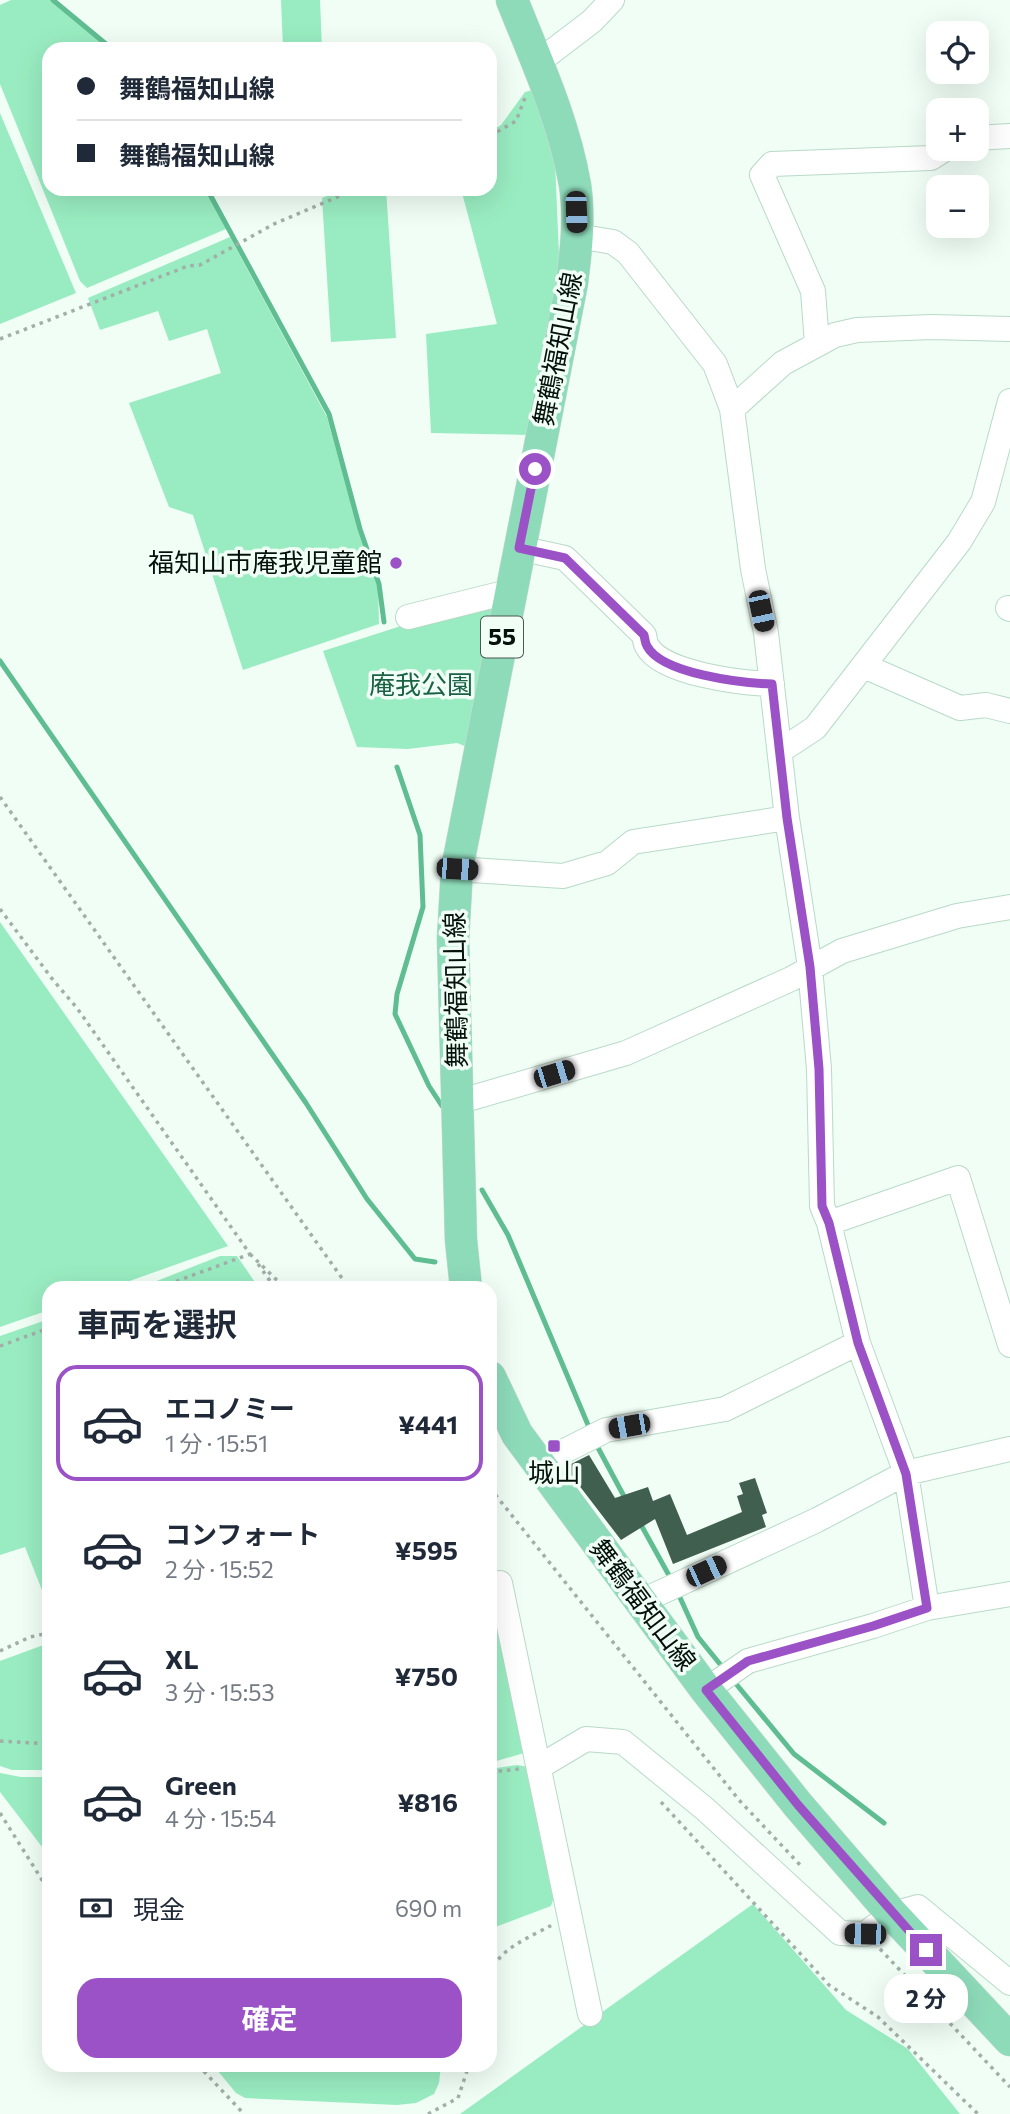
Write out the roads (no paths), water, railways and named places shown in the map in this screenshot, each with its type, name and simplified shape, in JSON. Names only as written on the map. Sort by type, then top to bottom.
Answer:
[{"type":"main road","name":"舞鶴福知山線","points":[[465,1281],[461,1240],[453,939],[457,869],[572,283],[577,236],[575,187],[560,125],[512,0]]},
{"type":"main road","name":"舞鶴福知山線","points":[[497,1392],[517,1434],[706,1690],[798,1805],[892,1914],[1010,2040]]},
{"type":"street","points":[[537,63],[592,21],[612,0]]},
{"type":"street","points":[[989,137],[1010,136]]},
{"type":"street","points":[[817,344],[813,291],[762,175],[772,164],[926,158]]},
{"type":"street","points":[[577,236],[613,242],[628,253],[715,364],[732,409],[745,519],[766,633],[787,818],[810,967],[819,1069],[822,1206],[829,1223],[858,1343],[906,1474],[927,1608]]},
{"type":"street","points":[[732,409],[783,363],[835,335],[857,330],[932,327],[1010,329]]},
{"type":"street","points":[[780,751],[815,728],[959,542],[983,502],[1010,401]]},
{"type":"street","points":[[519,548],[565,558],[644,635],[647,647],[663,661],[702,675],[772,684]]},
{"type":"street","points":[[408,617],[512,592]]},
{"type":"street","points":[[864,666],[960,708],[986,705],[1010,711]]},
{"type":"street","points":[[457,869],[563,876],[607,863],[634,842],[787,818]]},
{"type":"street","points":[[458,1102],[626,1053],[791,979],[842,951],[945,919],[1010,907]]},
{"type":"street","points":[[829,1223],[958,1178],[1010,1345]]},
{"type":"street","points":[[539,1464],[606,1430],[724,1409],[858,1343]]},
{"type":"street","points":[[640,1602],[817,1520],[906,1474],[1010,1449]]},
{"type":"street","points":[[500,1583],[590,2014]]},
{"type":"street","points":[[706,1690],[748,1661],[927,1608],[1010,1594]]},
{"type":"street","points":[[539,1767],[586,1739],[623,1742],[705,1808],[840,1933],[865,1934],[892,1914],[918,1907],[1010,1983]]},
{"type":"waterway","points":[[53,0],[104,42]]},
{"type":"waterway","points":[[211,196],[329,414],[360,529],[379,584],[384,622]]},
{"type":"waterway","points":[[0,661],[306,1103],[367,1199],[415,1259],[435,1262]]},
{"type":"waterway","points":[[397,767],[420,835],[423,907],[397,994],[395,1014],[429,1086],[442,1106]]},
{"type":"waterway","points":[[482,1190],[508,1235],[591,1432]]},
{"type":"waterway","points":[[596,1444],[626,1500]]},
{"type":"waterway","points":[[640,1523],[671,1579]]},
{"type":"waterway","points":[[677,1591],[698,1637],[724,1669]]},
{"type":"waterway","points":[[732,1679],[794,1754],[884,1823]]},
{"type":"place","name":"福知山市庵我児童館","points":[[396,563]]},
{"type":"place","name":"城山","points":[[554,1446]]},
{"type":"park label","name":"庵我公園","points":[[421,685]]}]
